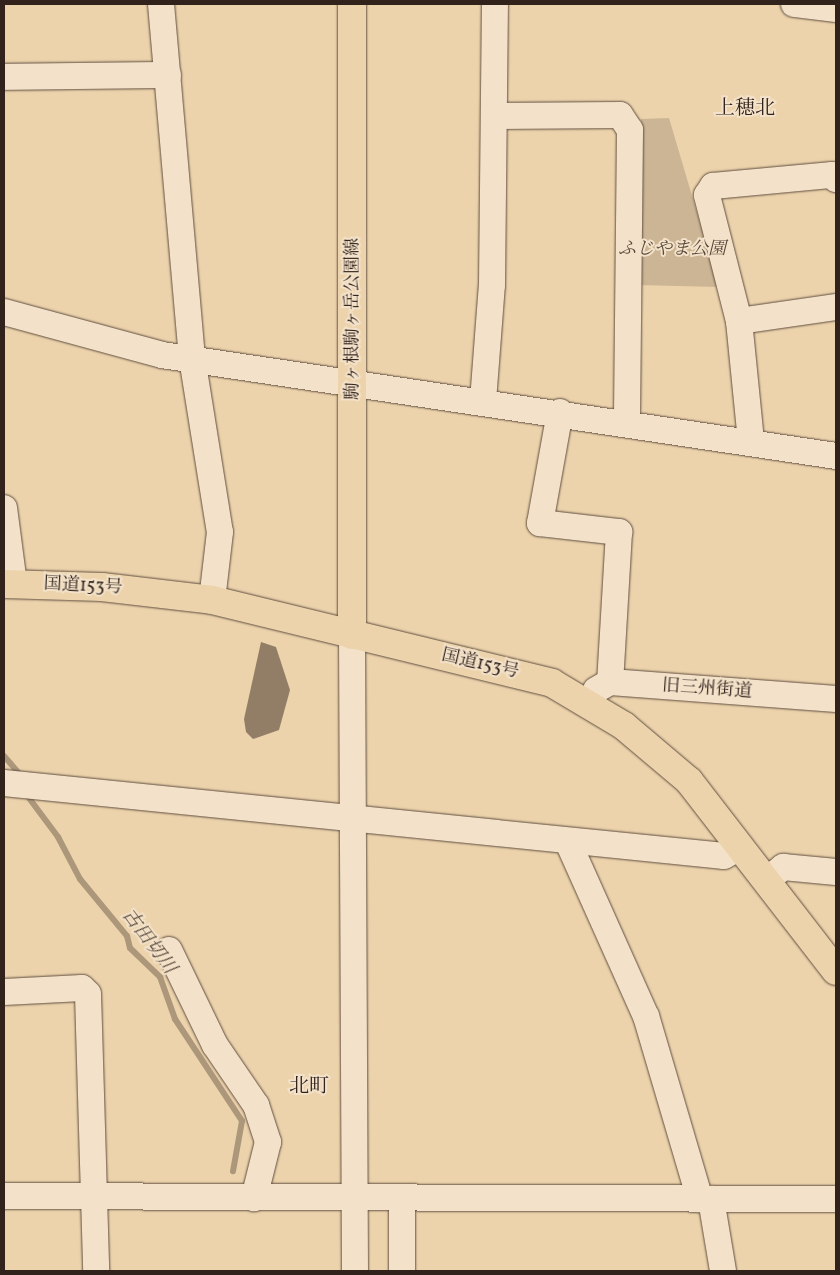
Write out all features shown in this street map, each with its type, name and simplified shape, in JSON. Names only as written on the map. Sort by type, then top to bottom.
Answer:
[{"type":"main road","name":"駒ヶ根駒ヶ岳公園線","points":[[352,4],[354,382],[352,635]]},
{"type":"main road","name":"国道153号","points":[[9,584],[102,587],[212,600],[521,674],[582,697],[663,756],[689,782],[836,971]]},
{"type":"street","points":[[161,4],[192,358],[220,532],[212,600]]},
{"type":"street","points":[[483,401],[492,285],[496,116],[496,4]]},
{"type":"street","points":[[794,4],[836,8]]},
{"type":"street","points":[[4,77],[168,75]]},
{"type":"street","points":[[496,116],[620,116],[630,130],[627,422]]},
{"type":"street","points":[[751,441],[739,321],[707,195],[713,186],[832,175],[836,179]]},
{"type":"street","points":[[739,321],[836,307]]},
{"type":"street","points":[[4,312],[162,355],[627,422],[836,456]]},
{"type":"street","points":[[560,412],[540,523],[619,532],[610,682],[582,697]]},
{"type":"street","points":[[4,508],[9,584]]},
{"type":"street","points":[[352,635],[352,1198],[355,1271]]},
{"type":"street","name":"旧三州街道","points":[[610,682],[836,699]]},
{"type":"street","points":[[4,783],[100,790],[353,822],[724,856],[740,846]]},
{"type":"street","points":[[568,842],[646,1016],[706,1199],[723,1271]]},
{"type":"street","points":[[767,880],[783,867],[836,872]]},
{"type":"street","points":[[169,950],[215,1045],[256,1105],[268,1142],[254,1198]]},
{"type":"street","points":[[4,992],[82,988],[88,994],[96,1271]]},
{"type":"street","points":[[4,1196],[836,1199]]},
{"type":"street","points":[[402,1198],[402,1271]]},
{"type":"green space","name":"ふじやま公園","points":[[669,118],[719,287],[636,285],[641,119]]},
{"type":"building","points":[[261,642],[276,647],[290,690],[279,730],[253,739],[246,732],[244,719]]},
{"type":"waterway","name":"古田切川","points":[[4,756],[18,772]]},
{"type":"waterway","name":"古田切川","points":[[26,794],[58,837],[80,879],[127,936],[130,948],[160,977],[175,1019],[242,1121],[233,1171]]},
{"type":"district","name":"上穂北","points":[[745,109]]},
{"type":"district","name":"北町","points":[[309,1087]]}]
